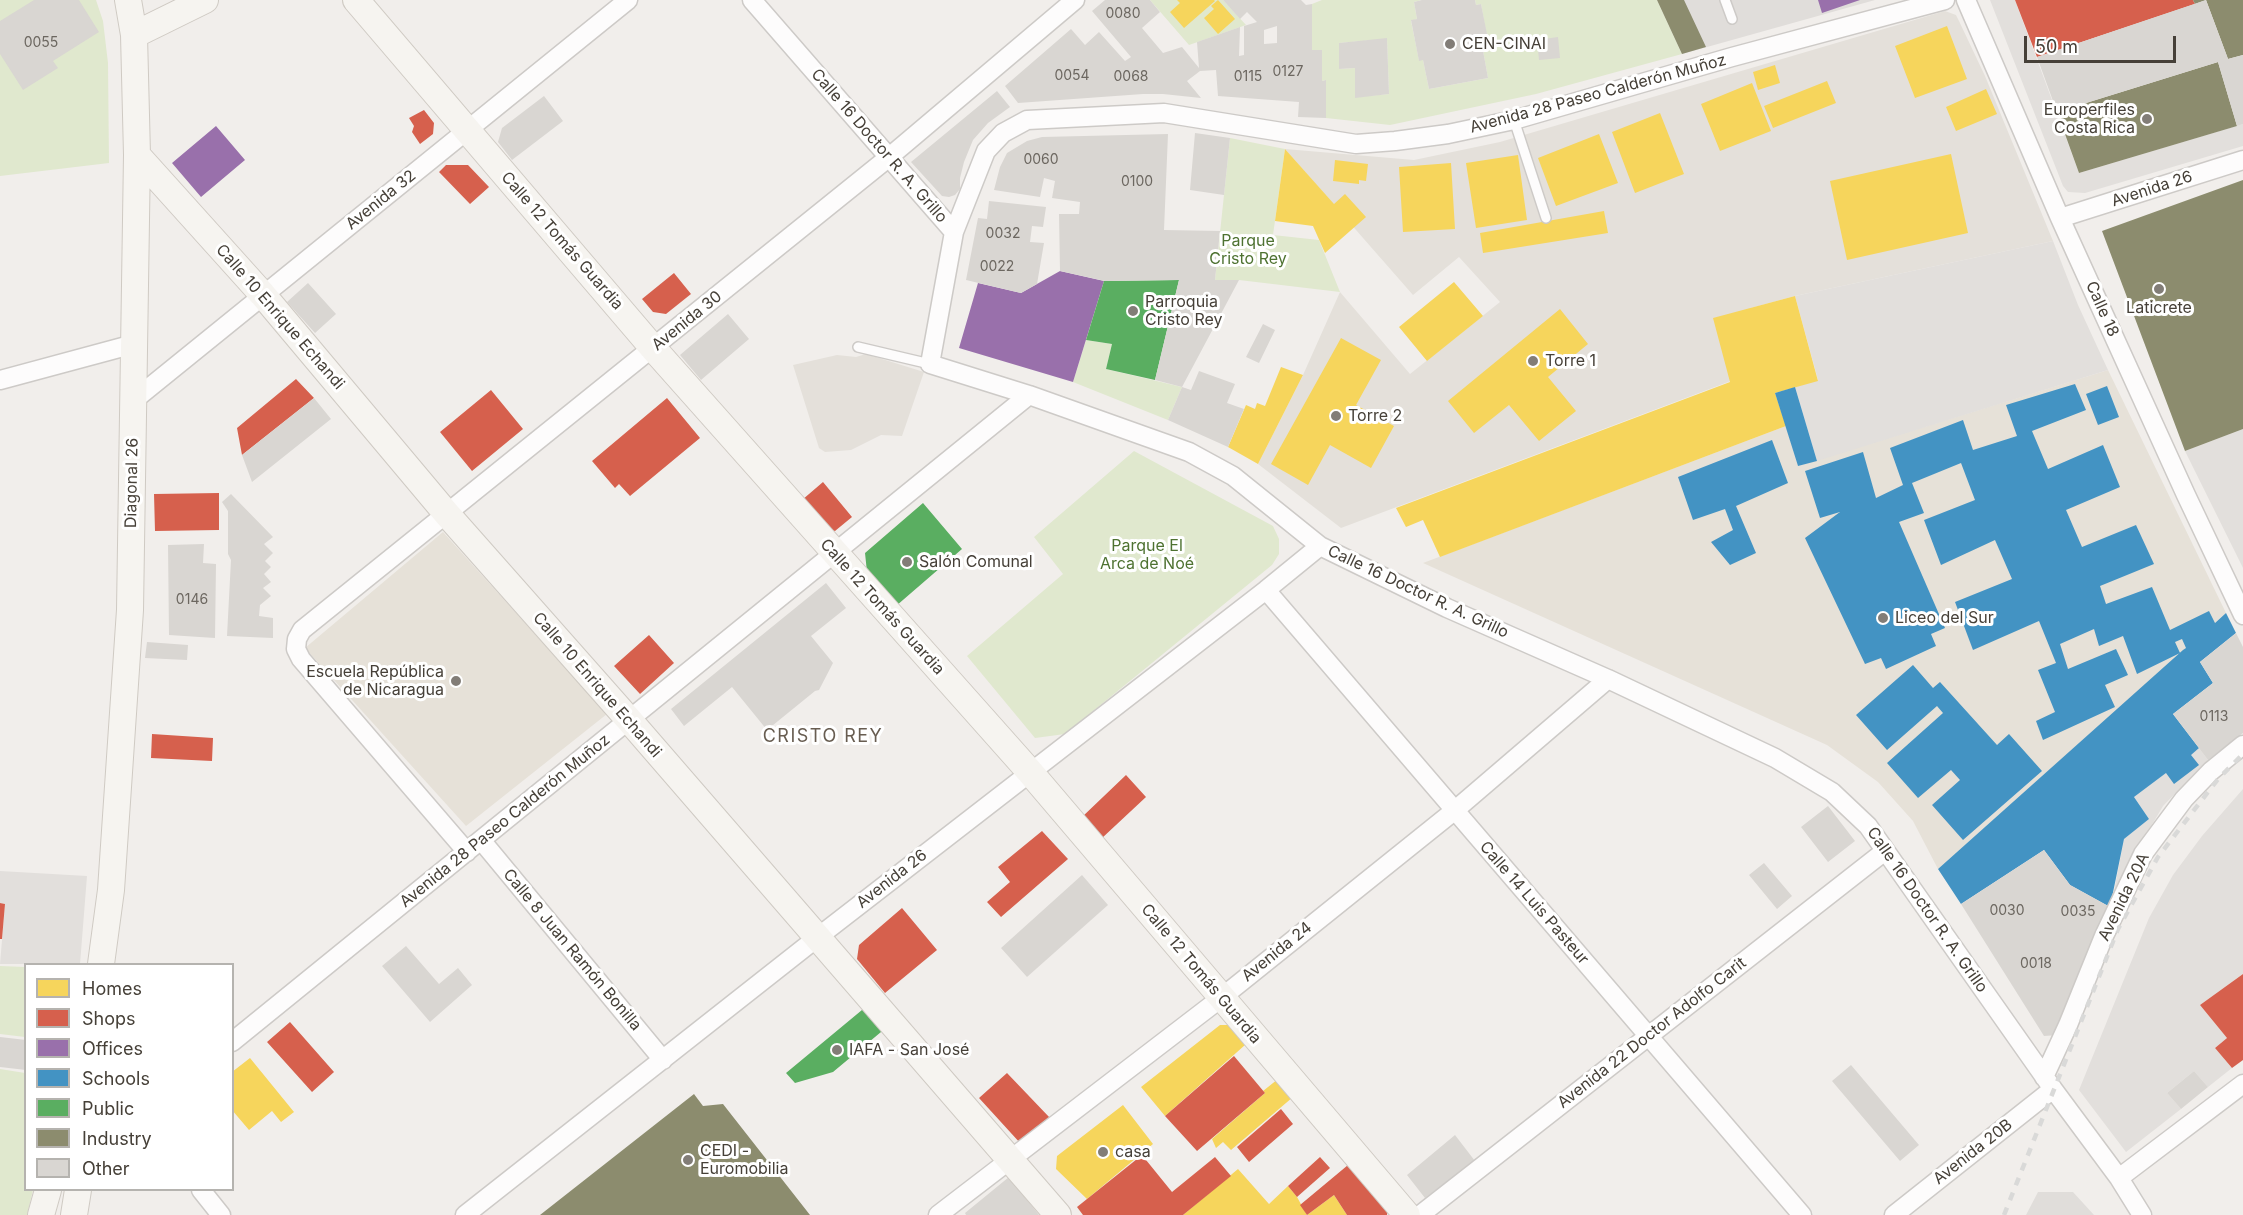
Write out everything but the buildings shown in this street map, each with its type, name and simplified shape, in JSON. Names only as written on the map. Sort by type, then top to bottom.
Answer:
[{"type":"street","name":"Diagonal 26","points":[[101,963],[111,890],[130,610],[137,155],[134,35],[128,0]]},
{"type":"street","points":[[134,35],[205,0]]},
{"type":"street","name":"Calle 12 Tomás Guardia","points":[[356,0],[653,348],[1030,772],[1407,1215]]},
{"type":"street","name":"Avenida 32","points":[[134,400],[628,0]]},
{"type":"street","name":"Calle 16 Doctor R. A. Grillo","points":[[752,0],[954,232],[930,364],[1029,395],[1189,452],[1233,476],[1320,546],[1447,608],[1608,679],[1775,758],[1832,792],[1868,826],[2049,1083],[2119,1178],[2142,1215]]},
{"type":"street","name":"Avenida 30","points":[[467,852],[301,659],[296,649],[297,639],[302,630],[888,158],[1075,0]]},
{"type":"street","name":"Avenida 28 Paseo Calderón Muñoz","points":[[954,232],[986,152],[1003,133],[1027,120],[1164,113],[1356,144],[1395,141],[1448,134],[1514,120],[1732,57],[1945,0]]},
{"type":"street","name":"Calle 18","points":[[1966,0],[2060,218],[2243,615]]},
{"type":"street","name":"Calle 10 Enrique Echandi","points":[[137,155],[263,295],[446,513],[630,721],[1058,1215]]},
{"type":"street","name":"Avenida 26","points":[[2060,218],[2243,160]]},
{"type":"street","points":[[0,380],[134,344]]},
{"type":"street","name":"Avenida 28 Paseo Calderón Muñoz","points":[[234,1040],[1029,395]]},
{"type":"street","name":"Avenida 26","points":[[465,1215],[1320,546]]},
{"type":"street","name":"Calle 14 Luis Pasteur","points":[[1266,590],[1802,1215]]},
{"type":"street","name":"Avenida 24","points":[[938,1215],[1221,998],[1454,811],[1608,679]]},
{"type":"street","name":"Avenida 20A","points":[[2049,1083],[2068,1025],[2104,936],[2144,854],[2184,799],[2211,771],[2243,745]]},
{"type":"street","name":"Calle 8 Juan Ramón Bonilla","points":[[481,840],[663,1060]]},
{"type":"street","name":"Avenida 22 Doctor Adolfo Carit","points":[[1420,1215],[1885,851]]},
{"type":"street","name":"Avenida 20B","points":[[1894,1215],[2049,1083]]},
{"type":"street","points":[[2119,1178],[2243,1084]]},
{"type":"street","points":[[41,1215],[48,1191]]},
{"type":"street","points":[[74,1215],[78,1191]]},
{"type":"street","points":[[202,1191],[221,1215]]},
{"type":"lane","points":[[1725,0],[1732,19]]},
{"type":"lane","points":[[1514,120],[1546,218]]},
{"type":"lane","points":[[858,347],[930,364]]},
{"type":"shaded area","points":[[1657,0],[1875,0],[1682,54]]},
{"type":"shaded area","points":[[1990,0],[2015,0],[2079,173],[2243,124],[2243,146],[2085,193],[2068,192],[2063,186]]},
{"type":"shaded area","points":[[1945,11],[1956,15],[1985,76],[2053,241],[1795,296],[1751,308],[1768,367],[1341,528],[1258,464],[1303,375],[1340,292],[1410,374],[1500,302],[1459,257],[1413,295],[1285,149],[1414,160],[1500,142]]},
{"type":"shaded area","points":[[2053,241],[2078,305],[2108,370],[1817,461],[1795,387],[1818,380],[1795,296]]},
{"type":"shaded area","points":[[866,354],[924,372],[902,436],[881,435],[851,450],[825,452],[819,448],[793,365],[837,355],[856,357]]},
{"type":"shaded area","name":"Liceo del Sur","points":[[2108,370],[2226,613],[1938,869],[1913,821],[1878,782],[1827,745],[1423,563],[1786,426],[1798,466]]},
{"type":"shaded area","points":[[2243,429],[2243,568],[2185,451]]},
{"type":"shaded area","name":"Escuela República de Nicaragua","points":[[443,532],[607,714],[466,826],[305,648]]},
{"type":"shaded area","points":[[2199,748],[2208,760],[2163,806],[2131,860],[2111,907],[2124,839],[2149,819],[2134,797]]},
{"type":"shaded area","points":[[2243,789],[2243,974],[2200,1005],[2227,1038],[2215,1048],[2232,1068],[2208,1087],[2194,1071],[2167,1093],[2181,1109],[2126,1152],[2079,1090],[2149,918],[2173,875],[2202,836]]},
{"type":"shaded area","points":[[0,871],[87,876],[80,963],[0,964],[5,904],[0,903]]},
{"type":"shaded area","points":[[2038,1192],[2073,1192],[2094,1215],[2026,1215]]},
{"type":"green space","points":[[0,0],[96,0],[103,21],[108,63],[109,163],[0,176]]},
{"type":"green space","points":[[1150,0],[1223,0],[1246,25],[1189,45]]},
{"type":"green space","points":[[1322,0],[1422,0],[1414,2],[1417,19],[1411,21],[1419,60],[1423,60],[1429,89],[1488,78],[1482,45],[1488,43],[1481,4],[1476,5],[1475,0],[1657,0],[1682,54],[1536,94],[1390,125],[1326,118],[1326,80],[1322,81],[1322,50],[1312,50],[1312,4]],"holes":[[[1387,39],[1389,94],[1355,97],[1355,68],[1339,69],[1339,43]]]},
{"type":"green space","name":"Parque Cristo Rey","points":[[1230,138],[1285,149],[1273,235],[1319,240],[1340,292],[1239,280],[1215,280]]},
{"type":"green space","points":[[1086,340],[1112,344],[1106,369],[1182,387],[1168,420],[1073,382]]},
{"type":"green space","name":"Parque El Arca de Noé","points":[[1134,451],[1273,526],[1279,539],[1279,554],[1272,565],[1065,734],[1035,738],[967,656],[1063,574],[1034,537]]},
{"type":"green space","points":[[0,966],[24,967],[24,1037],[0,1034]]},
{"type":"green space","points":[[0,1069],[24,1073],[24,1191],[33,1191],[27,1215],[0,1215]]},
{"type":"railway","points":[[2004,1215],[2118,929],[2158,857],[2218,779],[2243,754]]},
{"type":"place","name":"CEN-CINAI","points":[[1450,44]]},
{"type":"place","name":"Europerfiles Costa Rica","points":[[2147,119]]},
{"type":"place","name":"Laticrete","points":[[2159,289]]},
{"type":"place","name":"Parroquia Cristo Rey","points":[[1133,311]]},
{"type":"place","name":"Torre 1","points":[[1533,361]]},
{"type":"place","name":"Torre 2","points":[[1336,416]]},
{"type":"place","name":"Salón Comunal","points":[[907,562]]},
{"type":"place","name":"Liceo del Sur","points":[[1883,618]]},
{"type":"place","name":"Escuela República de Nicaragua","points":[[456,681]]},
{"type":"place","name":"IAFA - San José","points":[[837,1050]]},
{"type":"place","name":"casa","points":[[1103,1152]]},
{"type":"place","name":"CEDI - Euromobilia","points":[[688,1160]]},
{"type":"district","name":"CRISTO REY","points":[[823,737]]}]
